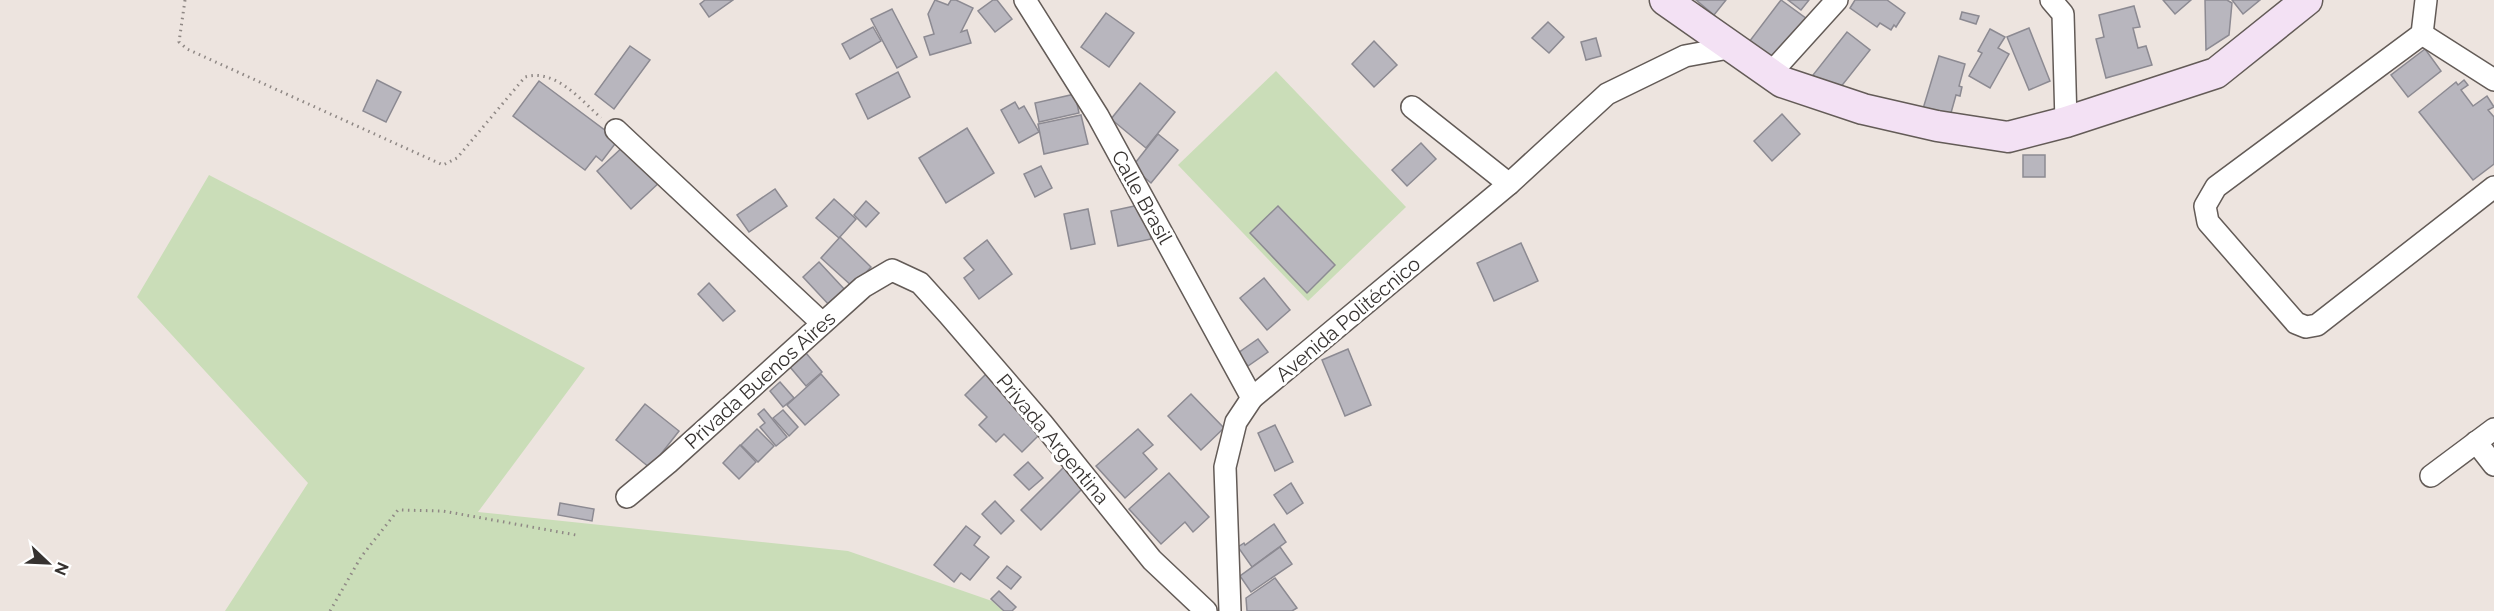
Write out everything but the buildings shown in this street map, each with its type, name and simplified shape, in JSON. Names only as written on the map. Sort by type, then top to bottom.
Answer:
[{"type":"street","name":"Calle Brasil","points":[[1025,0],[1098,116],[1252,398]]},
{"type":"street","points":[[1665,0],[1782,82],[1863,110],[1948,128],[2007,137],[2066,122],[2216,73],[2307,0]]},
{"type":"street","points":[[1770,75],[1837,0]]},
{"type":"street","points":[[2051,0],[2063,14],[2066,122]]},
{"type":"street","points":[[2426,0],[2422,34],[2216,187],[2205,206],[2208,222],[2296,323],[2306,327],[2317,325],[2494,187]]},
{"type":"street","points":[[2422,34],[2494,80]]},
{"type":"street","name":"Avenida Politécnico","points":[[1230,611],[1225,467],[1236,422],[1252,398],[1509,184],[1607,94],[1685,56],[1734,47]]},
{"type":"street","points":[[1412,107],[1509,184]]},
{"type":"street","points":[[616,130],[822,323]]},
{"type":"street","name":"Privada Buenos Aires","points":[[627,497],[668,463],[863,286],[892,270],[897,272]]},
{"type":"street","name":"Privada Argentina","points":[[897,272],[920,283],[1042,423],[1152,560],[1206,611]]},
{"type":"street","points":[[2431,476],[2494,429]]},
{"type":"street","points":[[2476,442],[2494,465]]},
{"type":"path","points":[[186,0],[179,42],[187,49],[443,165],[457,158],[525,77],[535,74],[557,80],[616,130]]},
{"type":"path","points":[[330,611],[361,557],[398,510],[443,511],[576,535]]},
{"type":"green space","points":[[1276,71],[1406,207],[1308,301],[1178,165]]},
{"type":"green space","points":[[209,175],[585,368],[478,512],[848,551],[992,601],[1003,611],[225,611],[308,483],[137,297]]}]
